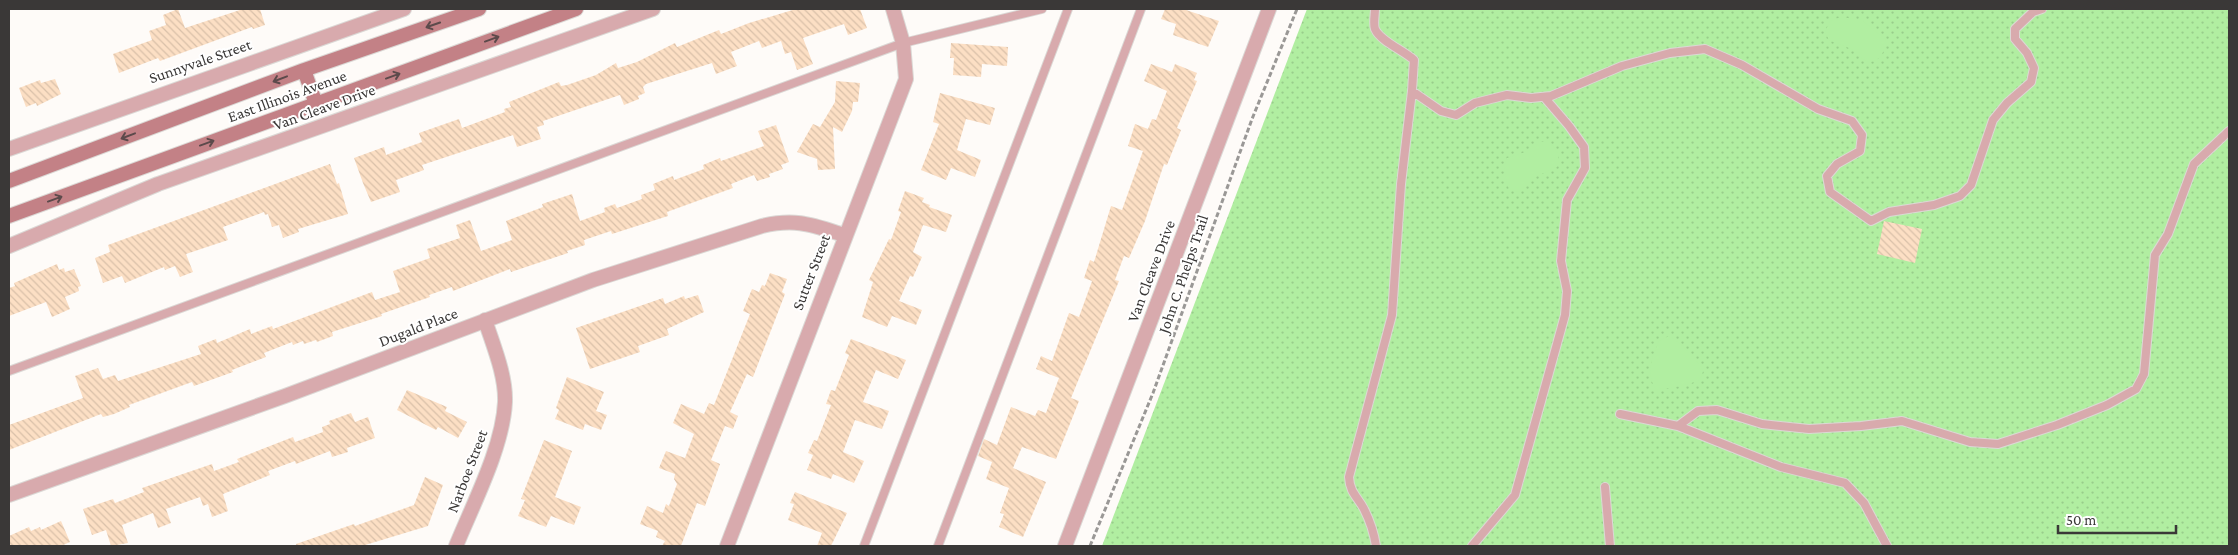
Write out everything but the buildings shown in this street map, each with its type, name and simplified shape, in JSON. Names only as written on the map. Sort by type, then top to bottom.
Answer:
[{"type":"main road","name":"East Illinois Avenue","points":[[9,181],[304,70],[479,9]]},
{"type":"main road","name":"East Illinois Avenue","points":[[9,216],[576,9]]},
{"type":"main road","points":[[304,70],[316,104]]},
{"type":"street","name":"Sunnyvale Street","points":[[9,149],[404,9]]},
{"type":"street","name":"Van Cleave Drive","points":[[9,246],[158,184],[653,9]]},
{"type":"street","name":"Sutter Street","points":[[726,546],[906,79],[904,43],[893,9]]},
{"type":"street","name":"Van Cleave Drive","points":[[1065,546],[1269,9]]},
{"type":"street","name":"Dugald Place","points":[[9,495],[276,399],[593,280],[776,222],[805,223],[844,236]]},
{"type":"street","name":"Narboe Street","points":[[456,546],[501,433],[505,400],[499,364],[485,320]]},
{"type":"lane","points":[[9,371],[904,43],[1042,9]]},
{"type":"lane","points":[[864,546],[1068,9]]},
{"type":"lane","points":[[938,546],[1141,9]]},
{"type":"lane","points":[[1375,9],[1375,29],[1384,40],[1403,50],[1414,60],[1401,184],[1392,314],[1350,477],[1350,489],[1363,507],[1373,529],[1376,546]]},
{"type":"lane","points":[[1412,92],[1441,111],[1456,115],[1475,103],[1507,95],[1531,98],[1544,97],[1622,66],[1670,53],[1705,49],[1742,65],[1818,108],[1852,121],[1862,135],[1860,151],[1837,164],[1827,176],[1830,192],[1871,221],[1889,212],[1934,205],[1960,196],[1971,186],[1993,120],[2031,82],[2034,68],[2027,54],[2015,39],[2015,29],[2033,12],[2042,9]]},
{"type":"lane","points":[[1472,546],[1515,495],[1565,315],[1567,291],[1561,261],[1568,200],[1585,168],[1584,148],[1569,126],[1544,97]]},
{"type":"lane","points":[[1678,426],[1698,411],[1717,410],[1762,424],[1809,430],[1902,421],[1970,442],[1998,444],[2057,426],[2107,405],[2136,389],[2144,374],[2155,255],[2168,234],[2194,164],[2229,131]]},
{"type":"lane","points":[[1620,414],[1678,426],[1781,467],[1845,483],[1864,503],[1887,546]]},
{"type":"lane","points":[[1605,487],[1610,546]]},
{"type":"path","name":"John C. Phelps Trail","points":[[1090,546],[1153,393],[1252,119],[1297,9]]},
{"type":"green space","points":[[1307,9],[2229,9],[2229,546],[1102,546]]},
{"type":"green space","points":[[1841,17],[1862,20],[1885,39],[1883,53],[1877,60],[1868,61],[1861,58],[1851,49],[1829,40],[1825,32],[1830,21]]},
{"type":"green space","points":[[1540,142],[1549,142],[1556,151],[1559,160],[1557,167],[1537,176],[1519,192],[1509,189],[1505,170],[1507,158],[1528,151]]},
{"type":"green space","points":[[1669,336],[1678,342],[1698,362],[1703,372],[1700,379],[1692,383],[1672,388],[1656,389],[1650,372],[1652,360],[1659,341]]}]
